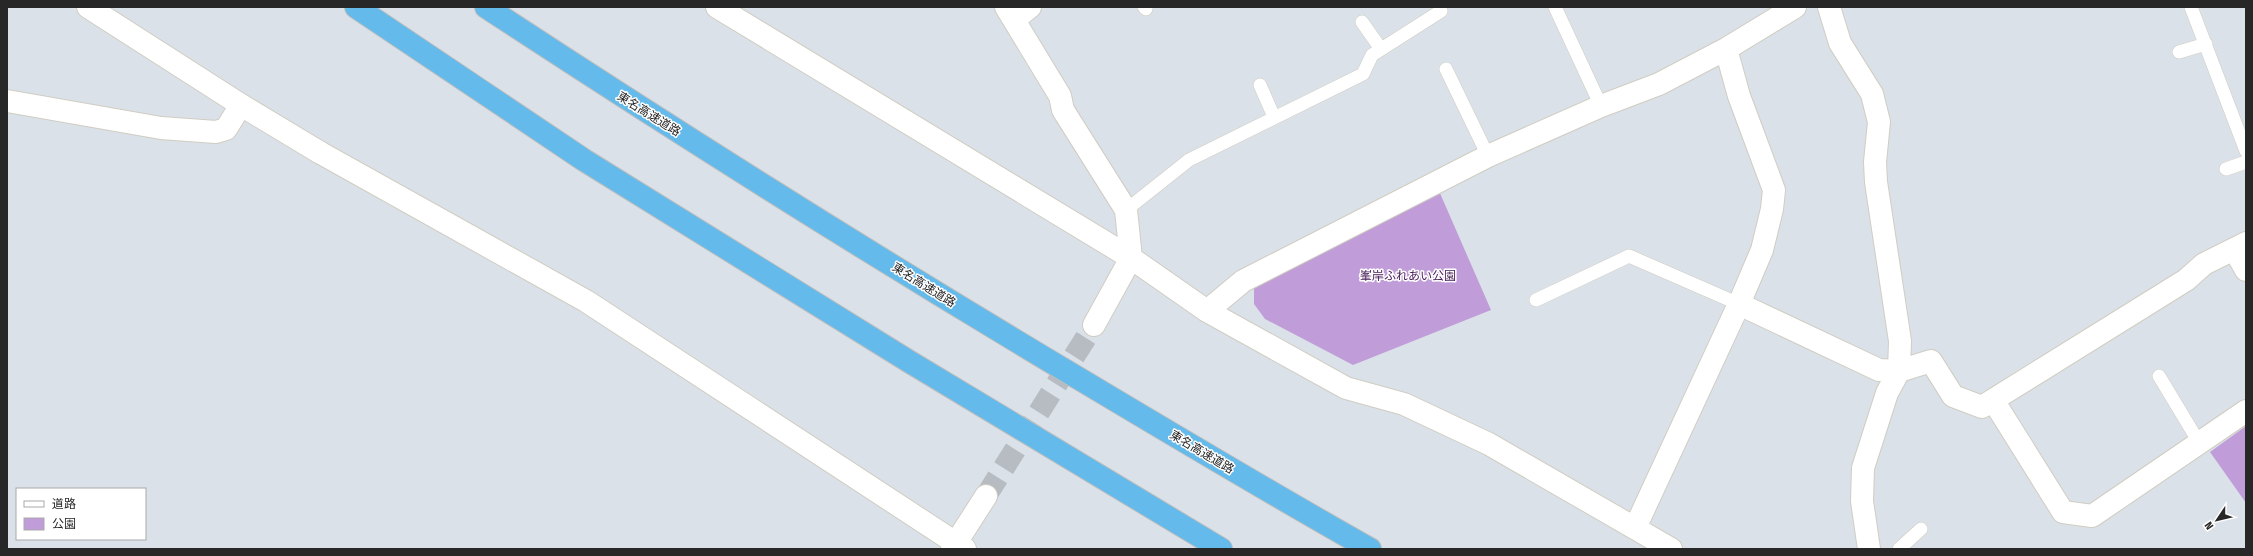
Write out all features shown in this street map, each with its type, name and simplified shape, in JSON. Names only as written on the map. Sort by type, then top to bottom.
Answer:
[{"type":"highway","points":[[356,7],[591,164],[910,362],[1221,549]]},
{"type":"highway","name":"東名高速道路","points":[[486,7],[641,109],[953,304],[1276,497],[1370,549]]},
{"type":"street","points":[[88,7],[241,105],[319,152],[586,301],[957,547],[986,496]]},
{"type":"street","points":[[717,7],[1131,258],[1207,311],[1346,388],[1404,404],[1489,444],[1671,549]]},
{"type":"street","points":[[1207,311],[1244,281],[1488,156],[1601,106],[1659,84],[1726,49],[1795,7]]},
{"type":"street","points":[[1829,7],[1840,43],[1872,94],[1879,122],[1875,162],[1876,182],[1900,341],[1899,371],[1887,393],[1863,468],[1862,501],[1869,549]]},
{"type":"street","points":[[1016,11],[1060,96],[1063,110],[1126,210],[1131,258],[1094,325]]},
{"type":"street","points":[[1635,528],[1664,487],[1762,250],[1772,209],[1774,190],[1739,96],[1726,49]]},
{"type":"street","points":[[7,101],[161,128],[216,132],[226,128],[241,105]]},
{"type":"street","points":[[1739,304],[1879,370],[1899,371],[1931,361],[1953,396],[1982,407],[2186,280],[2204,264],[2240,246],[2246,270]]},
{"type":"street","points":[[1993,400],[2063,512],[2092,516],[2200,444],[2246,411]]},
{"type":"lane","points":[[1555,7],[1601,106]]},
{"type":"lane","points":[[2191,7],[2246,151]]},
{"type":"lane","points":[[1126,210],[1189,160],[1363,74],[1372,55],[1441,11]]},
{"type":"lane","points":[[1362,22],[1381,49]]},
{"type":"lane","points":[[2179,52],[2206,44]]},
{"type":"lane","points":[[1446,69],[1488,156]]},
{"type":"lane","points":[[1260,85],[1274,117]]},
{"type":"lane","points":[[2226,169],[2246,162]]},
{"type":"lane","points":[[1536,300],[1629,256],[1739,304]]},
{"type":"lane","points":[[2159,376],[2200,444]]},
{"type":"lane","points":[[1899,549],[1921,529]]},
{"type":"green space","name":"峯岸ふれあい公園","points":[[1439,191],[1491,310],[1353,365],[1265,319],[1254,304],[1254,286]]},
{"type":"green space","points":[[2246,426],[2246,503],[2210,452]]},
{"type":"tunnel","points":[[986,496],[1094,325]]}]
